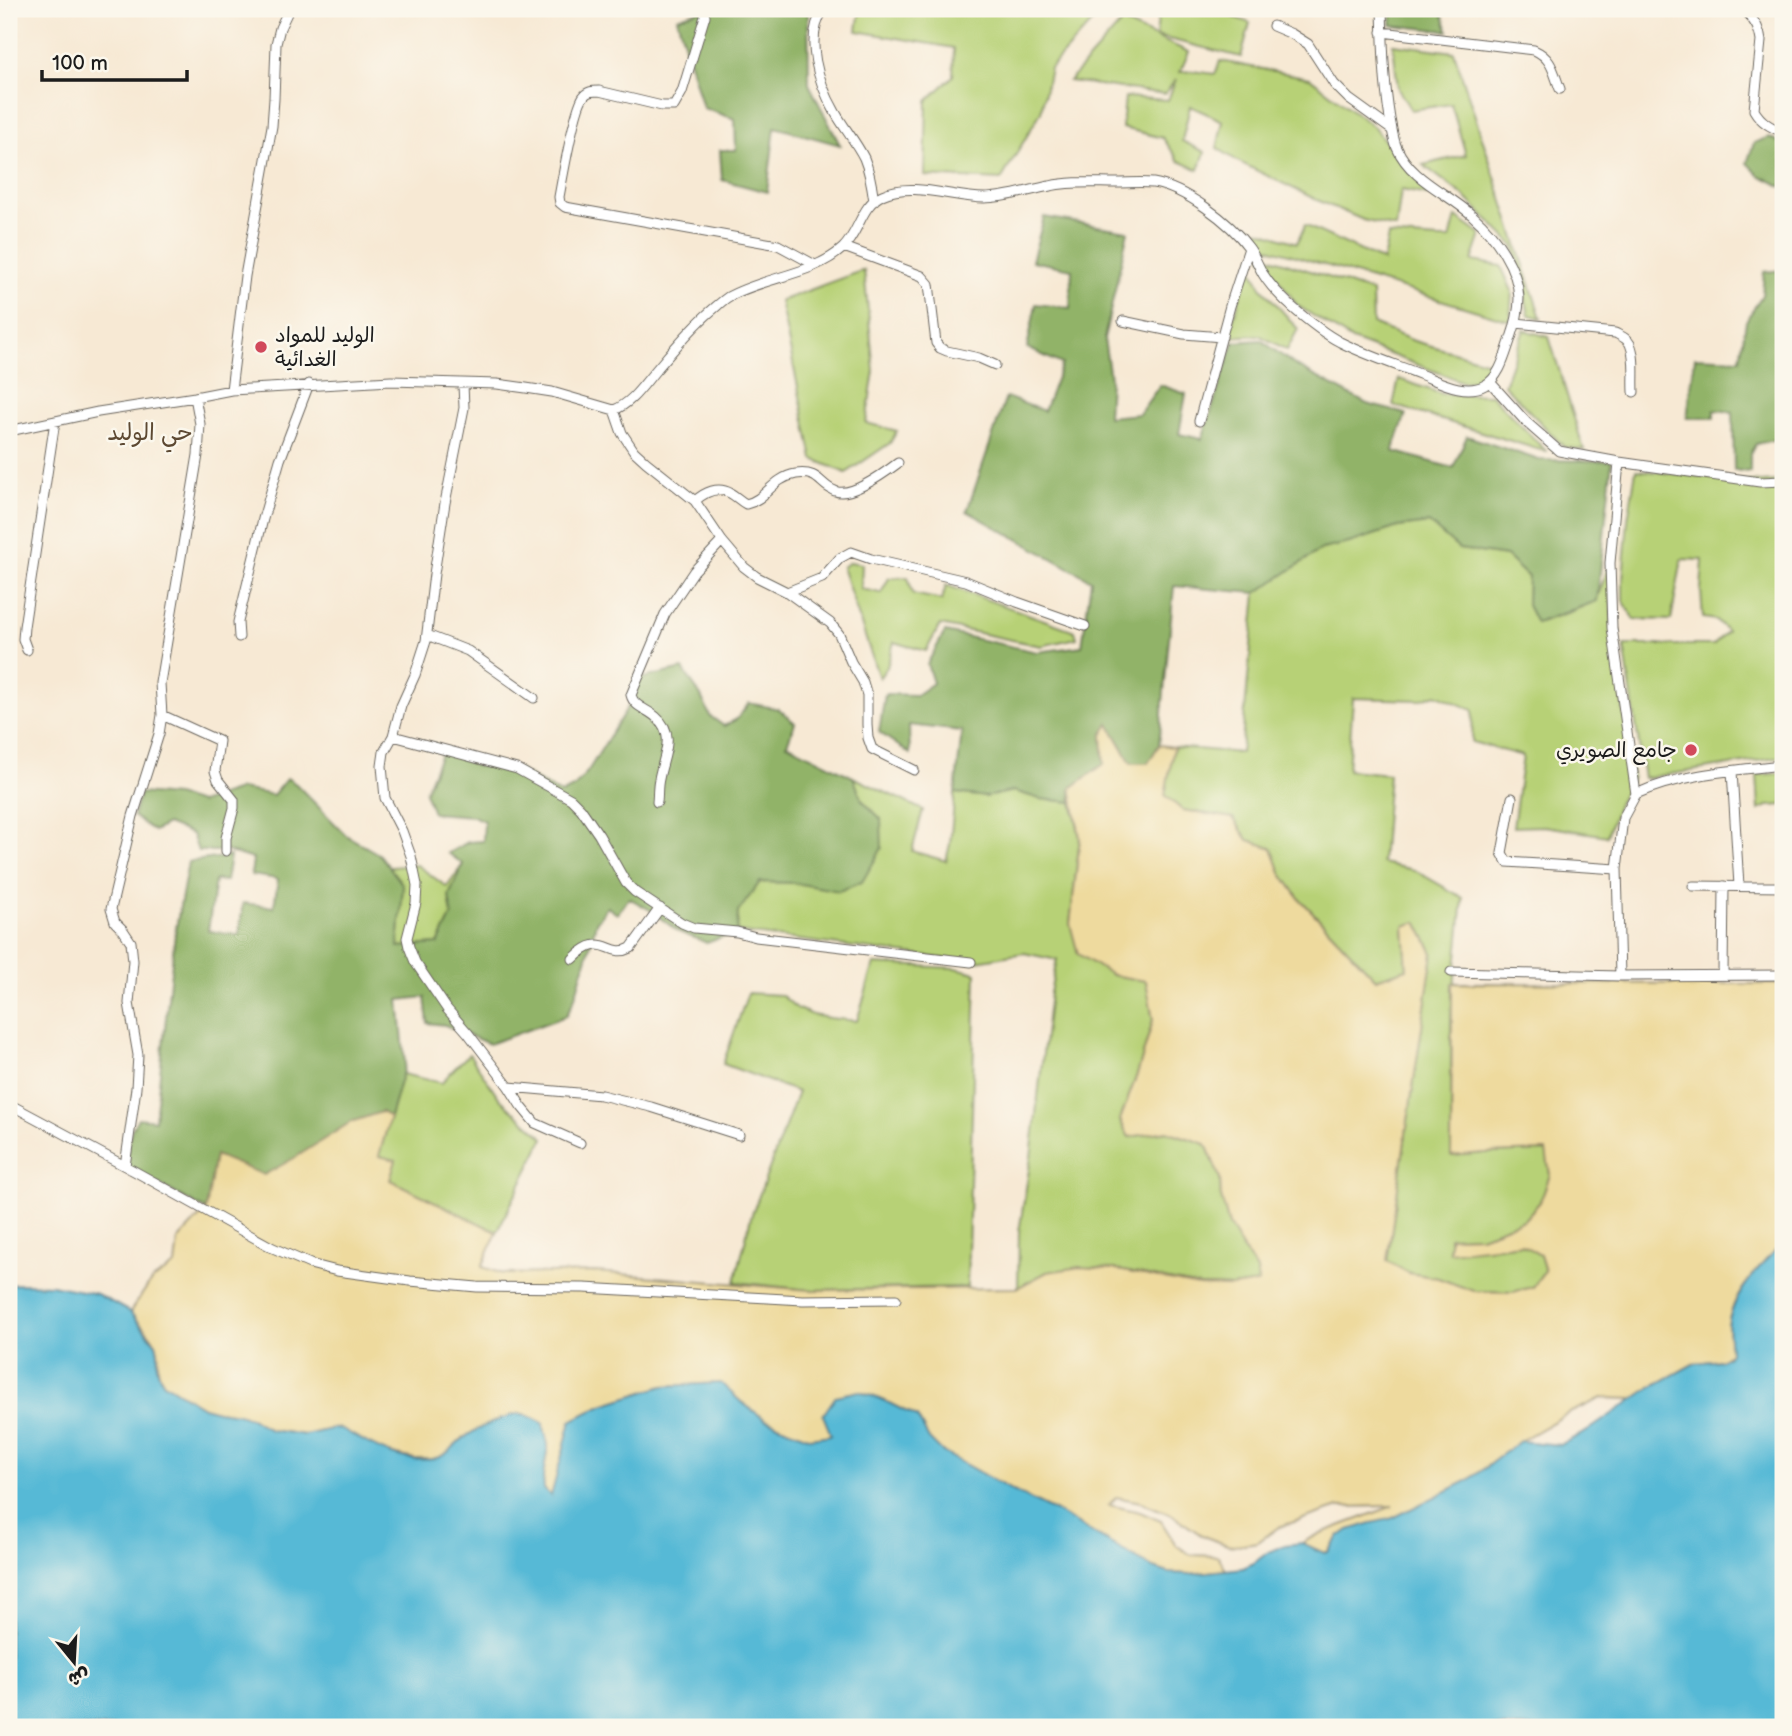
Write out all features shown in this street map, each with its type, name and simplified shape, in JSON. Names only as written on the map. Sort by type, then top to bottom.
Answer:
[{"type":"street","points":[[231,390],[245,276],[272,126],[276,44],[289,9]]},
{"type":"street","points":[[824,9],[815,32],[814,47],[818,70],[826,94],[864,158],[872,178],[874,201]]},
{"type":"street","points":[[9,431],[98,412],[231,390],[391,381],[498,384],[552,392],[614,410],[634,397],[706,314],[728,297],[815,265],[844,247],[874,201],[884,194],[924,190],[983,198],[1015,194],[1054,184],[1152,183],[1182,193],[1222,221],[1249,248],[1277,294],[1326,334],[1441,383],[1463,389],[1482,387],[1497,373],[1516,323],[1519,299],[1517,287],[1502,251],[1492,236],[1473,215],[1420,177],[1397,147],[1386,88],[1382,9]]},
{"type":"street","points":[[1745,9],[1760,31],[1761,41],[1754,110],[1759,118],[1783,132]]},
{"type":"street","points":[[705,16],[682,92],[674,107],[599,91],[591,91],[582,99],[568,152],[560,203],[565,207],[778,245],[815,265]]},
{"type":"street","points":[[1273,26],[1308,44],[1334,83],[1349,99],[1392,130]]},
{"type":"street","points":[[1382,32],[1534,50],[1544,54],[1549,61],[1560,89]]},
{"type":"street","points":[[844,247],[922,276],[929,284],[936,343],[940,348],[995,365]]},
{"type":"street","points":[[1199,421],[1249,248]]},
{"type":"street","points":[[1123,321],[1184,334],[1222,337]]},
{"type":"street","points":[[1516,323],[1615,334],[1625,338],[1630,344],[1633,360],[1634,392]]},
{"type":"street","points":[[1490,382],[1527,422],[1559,451],[1619,463],[1760,482],[1783,481]]},
{"type":"street","points":[[239,637],[238,622],[263,519],[280,460],[309,384]]},
{"type":"street","points":[[463,384],[464,408],[445,503],[427,635],[393,736],[384,752],[384,797],[402,831],[418,885],[407,938],[415,962],[447,1009],[509,1087],[521,1107],[535,1122],[580,1143]]},
{"type":"street","points":[[125,1166],[135,1099],[138,1055],[129,1003],[133,961],[131,942],[115,922],[111,909],[133,816],[159,734],[162,715],[160,683],[198,455],[200,424],[195,397]]},
{"type":"street","points":[[614,410],[622,433],[634,451],[695,500],[738,561],[757,577],[787,592],[830,624],[839,634],[867,695],[868,738],[872,749],[914,770]]},
{"type":"street","points":[[27,650],[23,639],[24,627],[55,421]]},
{"type":"street","points":[[695,500],[701,495],[721,490],[731,493],[746,504],[753,503],[763,496],[770,486],[794,474],[814,476],[836,492],[850,491],[898,463]]},
{"type":"street","points":[[1619,463],[1610,563],[1612,628],[1636,794],[1623,818],[1617,869],[1620,976]]},
{"type":"street","points":[[657,802],[658,783],[668,739],[665,726],[635,703],[631,695],[665,614],[694,571],[722,541]]},
{"type":"street","points":[[787,592],[822,578],[840,558],[851,552],[966,581],[1085,625]]},
{"type":"street","points":[[427,635],[468,651],[534,698]]},
{"type":"street","points":[[162,715],[219,741],[215,771],[218,780],[234,800],[226,851]]},
{"type":"street","points":[[393,736],[517,769],[571,799],[599,835],[626,883],[635,892],[694,928],[971,962]]},
{"type":"street","points":[[1636,794],[1667,783],[1783,765]]},
{"type":"street","points":[[1732,771],[1739,886]]},
{"type":"street","points":[[1511,799],[1502,853],[1507,862],[1617,869]]},
{"type":"street","points":[[1693,886],[1783,887]]},
{"type":"street","points":[[1723,974],[1724,886]]},
{"type":"street","points":[[573,959],[583,949],[594,944],[621,951],[631,948],[660,908]]},
{"type":"street","points":[[1451,972],[1620,976],[1783,975]]},
{"type":"street","points":[[509,1087],[601,1095],[651,1107],[739,1135]]},
{"type":"street","points":[[9,1104],[273,1248],[310,1264],[337,1271],[477,1287],[584,1288],[803,1300],[896,1299]]},
{"type":"green space","points":[[704,9],[808,9],[809,84],[840,145],[775,127],[767,192],[722,180],[720,150],[736,150],[735,119],[703,108],[677,18]]},
{"type":"green space","points":[[860,9],[1098,9],[1099,15],[1050,68],[1041,112],[1001,180],[925,176],[927,101],[953,76],[954,48],[857,31]]},
{"type":"green space","points":[[1159,9],[1212,9],[1250,23],[1241,57],[1156,36]]},
{"type":"green space","points":[[1392,9],[1441,9],[1448,31],[1391,25]]},
{"type":"green space","points":[[1122,22],[1189,52],[1180,72],[1215,74],[1220,61],[1310,78],[1374,127],[1428,195],[1401,190],[1396,228],[1363,220],[1239,162],[1217,148],[1223,121],[1190,106],[1182,141],[1205,152],[1199,170],[1179,161],[1163,138],[1122,128],[1125,97],[1168,100],[1176,79],[1165,94],[1069,81]]},
{"type":"green space","points":[[1393,44],[1454,52],[1541,318],[1529,315],[1514,246],[1464,196],[1423,165],[1466,155],[1451,104],[1411,110],[1398,89]]},
{"type":"green space","points":[[1769,137],[1783,144],[1783,187],[1759,175],[1747,163],[1754,143]]},
{"type":"green space","points":[[1044,217],[1128,231],[1104,339],[1110,378],[1108,417],[1139,414],[1160,385],[1186,394],[1179,434],[1202,439],[1234,342],[1261,340],[1296,366],[1367,404],[1406,414],[1393,451],[1453,468],[1467,436],[1539,460],[1612,461],[1597,601],[1536,623],[1527,605],[1528,577],[1506,556],[1459,549],[1429,523],[1398,527],[1322,549],[1256,593],[1174,586],[1159,745],[1148,763],[1130,763],[1109,725],[1102,735],[1104,764],[1071,788],[1072,802],[1040,799],[1014,791],[985,797],[955,793],[962,731],[909,725],[910,754],[879,732],[885,694],[916,695],[933,683],[927,664],[945,632],[1037,652],[1082,646],[1091,580],[967,511],[1006,397],[1044,411],[1062,364],[1027,348],[1036,304],[1070,308],[1072,269],[1032,261]]},
{"type":"green space","points":[[1456,217],[1481,235],[1472,261],[1501,266],[1512,291],[1510,321],[1262,246],[1246,226],[1297,243],[1305,225],[1383,261],[1388,235],[1450,239]]},
{"type":"green space","points":[[1260,254],[1372,292],[1373,324],[1414,341],[1492,363],[1483,380],[1463,382],[1352,340],[1298,306]]},
{"type":"green space","points":[[1250,265],[1261,287],[1298,329],[1287,350],[1259,335],[1228,337]]},
{"type":"green space","points":[[864,270],[874,371],[866,423],[897,431],[890,443],[846,473],[813,459],[780,301]]},
{"type":"green space","points":[[1783,270],[1783,438],[1756,444],[1750,453],[1750,472],[1734,470],[1733,412],[1714,410],[1714,418],[1687,418],[1695,357],[1740,359],[1746,321],[1762,295],[1764,272]]},
{"type":"green space","points":[[1524,330],[1549,337],[1584,450],[1564,447],[1504,385]]},
{"type":"green space","points":[[1399,379],[1442,394],[1491,395],[1547,452],[1393,405]]},
{"type":"green space","points":[[1636,470],[1760,482],[1783,481],[1783,757],[1644,778],[1624,645],[1713,645],[1727,631],[1716,620],[1703,618],[1703,560],[1682,559],[1671,620],[1634,619],[1623,600],[1628,519]]},
{"type":"green space","points":[[1429,523],[1459,549],[1506,556],[1528,577],[1527,605],[1536,623],[1596,601],[1610,563],[1612,628],[1633,777],[1618,804],[1607,836],[1544,826],[1513,827],[1523,756],[1472,742],[1473,710],[1436,694],[1419,700],[1353,698],[1348,770],[1389,774],[1382,863],[1414,870],[1463,898],[1451,1016],[1451,1156],[1547,1151],[1550,1175],[1540,1202],[1524,1220],[1481,1236],[1450,1237],[1491,1248],[1521,1244],[1540,1255],[1545,1271],[1533,1287],[1513,1292],[1473,1291],[1438,1278],[1409,1273],[1387,1261],[1433,953],[1417,922],[1404,926],[1407,969],[1376,979],[1299,898],[1281,873],[1272,848],[1248,840],[1233,818],[1182,810],[1164,795],[1174,747],[1241,753],[1256,593],[1322,549],[1398,527]]},
{"type":"green space","points":[[850,562],[862,564],[861,589],[881,593],[889,578],[908,577],[913,594],[942,600],[946,585],[1075,631],[1077,638],[1041,646],[940,625],[926,651],[894,642],[887,667],[879,678],[842,567]]},
{"type":"green space","points":[[683,669],[701,696],[710,716],[724,726],[737,719],[749,703],[779,709],[795,723],[787,744],[853,777],[862,800],[881,819],[882,848],[862,882],[839,891],[795,883],[760,882],[738,912],[737,932],[707,943],[679,932],[629,898],[617,914],[607,907],[596,923],[574,1000],[566,1016],[489,1044],[445,1025],[428,1023],[425,997],[399,1000],[405,1064],[390,1117],[381,1112],[264,1175],[206,1210],[125,1166],[131,1131],[138,1118],[155,1120],[175,934],[188,862],[230,856],[226,881],[215,880],[208,931],[239,935],[243,903],[274,907],[278,879],[251,875],[253,859],[226,851],[198,851],[192,834],[167,824],[154,831],[133,816],[140,793],[176,796],[200,803],[241,789],[273,795],[287,778],[346,835],[380,855],[403,885],[398,947],[438,944],[452,915],[449,896],[463,864],[448,853],[468,842],[483,841],[484,821],[473,816],[433,813],[425,792],[443,749],[476,766],[517,769],[561,794],[575,787],[588,771],[632,700],[638,679]]},
{"type":"green space","points":[[1783,773],[1783,805],[1759,810],[1757,775]]},
{"type":"green space","points":[[853,777],[923,810],[912,851],[946,861],[955,793],[985,797],[1014,791],[1040,799],[1072,802],[1080,837],[1070,924],[1112,975],[1146,980],[1153,1020],[1120,1121],[1129,1137],[1167,1131],[1206,1144],[1220,1178],[1221,1197],[1242,1248],[1257,1270],[1258,1283],[1232,1287],[1199,1286],[1113,1269],[1047,1272],[1018,1288],[1019,1232],[1031,1157],[1050,993],[1057,960],[1024,953],[971,962],[737,932],[738,912],[760,882],[795,883],[881,819],[862,800]]},
{"type":"green space","points":[[463,864],[449,896],[452,915],[438,944],[398,947],[403,885],[389,867],[417,865],[447,887]]},
{"type":"green space","points":[[874,964],[956,968],[976,973],[967,1287],[810,1290],[735,1282],[751,1217],[798,1092],[723,1064],[748,993],[781,995],[798,1009],[813,1015],[857,1021]]},
{"type":"green space","points":[[469,1054],[500,1099],[544,1138],[497,1232],[389,1180],[379,1156],[402,1074],[442,1083]]},
{"type":"sand","points":[[1109,724],[1131,763],[1148,763],[1159,745],[1174,747],[1165,795],[1182,810],[1233,818],[1248,840],[1272,848],[1281,873],[1299,898],[1376,979],[1407,969],[1404,926],[1417,922],[1433,953],[1387,1261],[1409,1273],[1438,1278],[1473,1291],[1513,1292],[1533,1287],[1545,1271],[1540,1255],[1521,1244],[1449,1252],[1449,1237],[1481,1236],[1524,1220],[1540,1202],[1550,1175],[1546,1151],[1451,1156],[1452,983],[1783,984],[1783,1014],[1780,1017],[1783,1024],[1783,1245],[1758,1269],[1737,1299],[1728,1324],[1730,1353],[1721,1360],[1695,1363],[1634,1399],[1602,1398],[1567,1414],[1520,1441],[1469,1480],[1393,1518],[1339,1537],[1324,1553],[1302,1543],[1321,1533],[1393,1506],[1339,1507],[1279,1527],[1258,1542],[1230,1546],[1203,1536],[1172,1515],[1141,1502],[1116,1497],[1109,1505],[1140,1512],[1161,1521],[1176,1545],[1191,1555],[1218,1556],[1226,1570],[1190,1574],[1169,1573],[1153,1568],[1060,1514],[1013,1491],[941,1451],[929,1439],[917,1417],[859,1391],[831,1435],[810,1438],[766,1420],[720,1383],[663,1386],[602,1405],[571,1422],[551,1497],[544,1489],[543,1476],[548,1445],[464,1437],[446,1455],[433,1459],[415,1459],[380,1451],[342,1429],[335,1428],[305,1435],[270,1430],[251,1418],[203,1407],[164,1383],[160,1377],[156,1344],[130,1312],[151,1281],[175,1265],[178,1240],[206,1210],[215,1155],[264,1175],[351,1122],[381,1112],[390,1117],[379,1156],[396,1160],[390,1180],[497,1232],[482,1267],[503,1274],[596,1272],[810,1290],[1017,1288],[1047,1272],[1080,1267],[1113,1269],[1199,1286],[1232,1287],[1258,1283],[1257,1270],[1229,1225],[1221,1197],[1220,1178],[1206,1144],[1167,1131],[1129,1137],[1120,1120],[1153,1020],[1146,981],[1112,975],[1078,954],[1070,924],[1080,838],[1071,788],[1104,764],[1102,735]]},
{"type":"water","points":[[1783,1245],[1783,1727],[9,1727],[9,1285],[52,1285],[97,1294],[130,1312],[156,1344],[157,1368],[164,1383],[203,1407],[251,1418],[270,1430],[305,1435],[335,1428],[342,1429],[385,1452],[421,1460],[443,1456],[460,1441],[493,1422],[523,1414],[543,1423],[548,1445],[543,1476],[544,1489],[551,1496],[571,1421],[602,1405],[663,1386],[721,1383],[766,1420],[810,1438],[831,1435],[823,1415],[836,1396],[859,1391],[917,1417],[929,1439],[941,1451],[1013,1491],[1060,1514],[1153,1568],[1169,1573],[1189,1574],[1243,1568],[1285,1545],[1302,1543],[1324,1553],[1328,1552],[1339,1537],[1349,1530],[1393,1518],[1469,1480],[1520,1441],[1560,1445],[1586,1432],[1651,1387],[1695,1363],[1727,1357],[1730,1353],[1729,1320],[1737,1299],[1758,1269]]},
{"type":"place","name":"الوليد للمواد الغدائية","points":[[261,347]]},
{"type":"place","name":"جامع الصويري","points":[[1691,750]]},
{"type":"district","name":"حي الوليد","points":[[150,433]]}]
